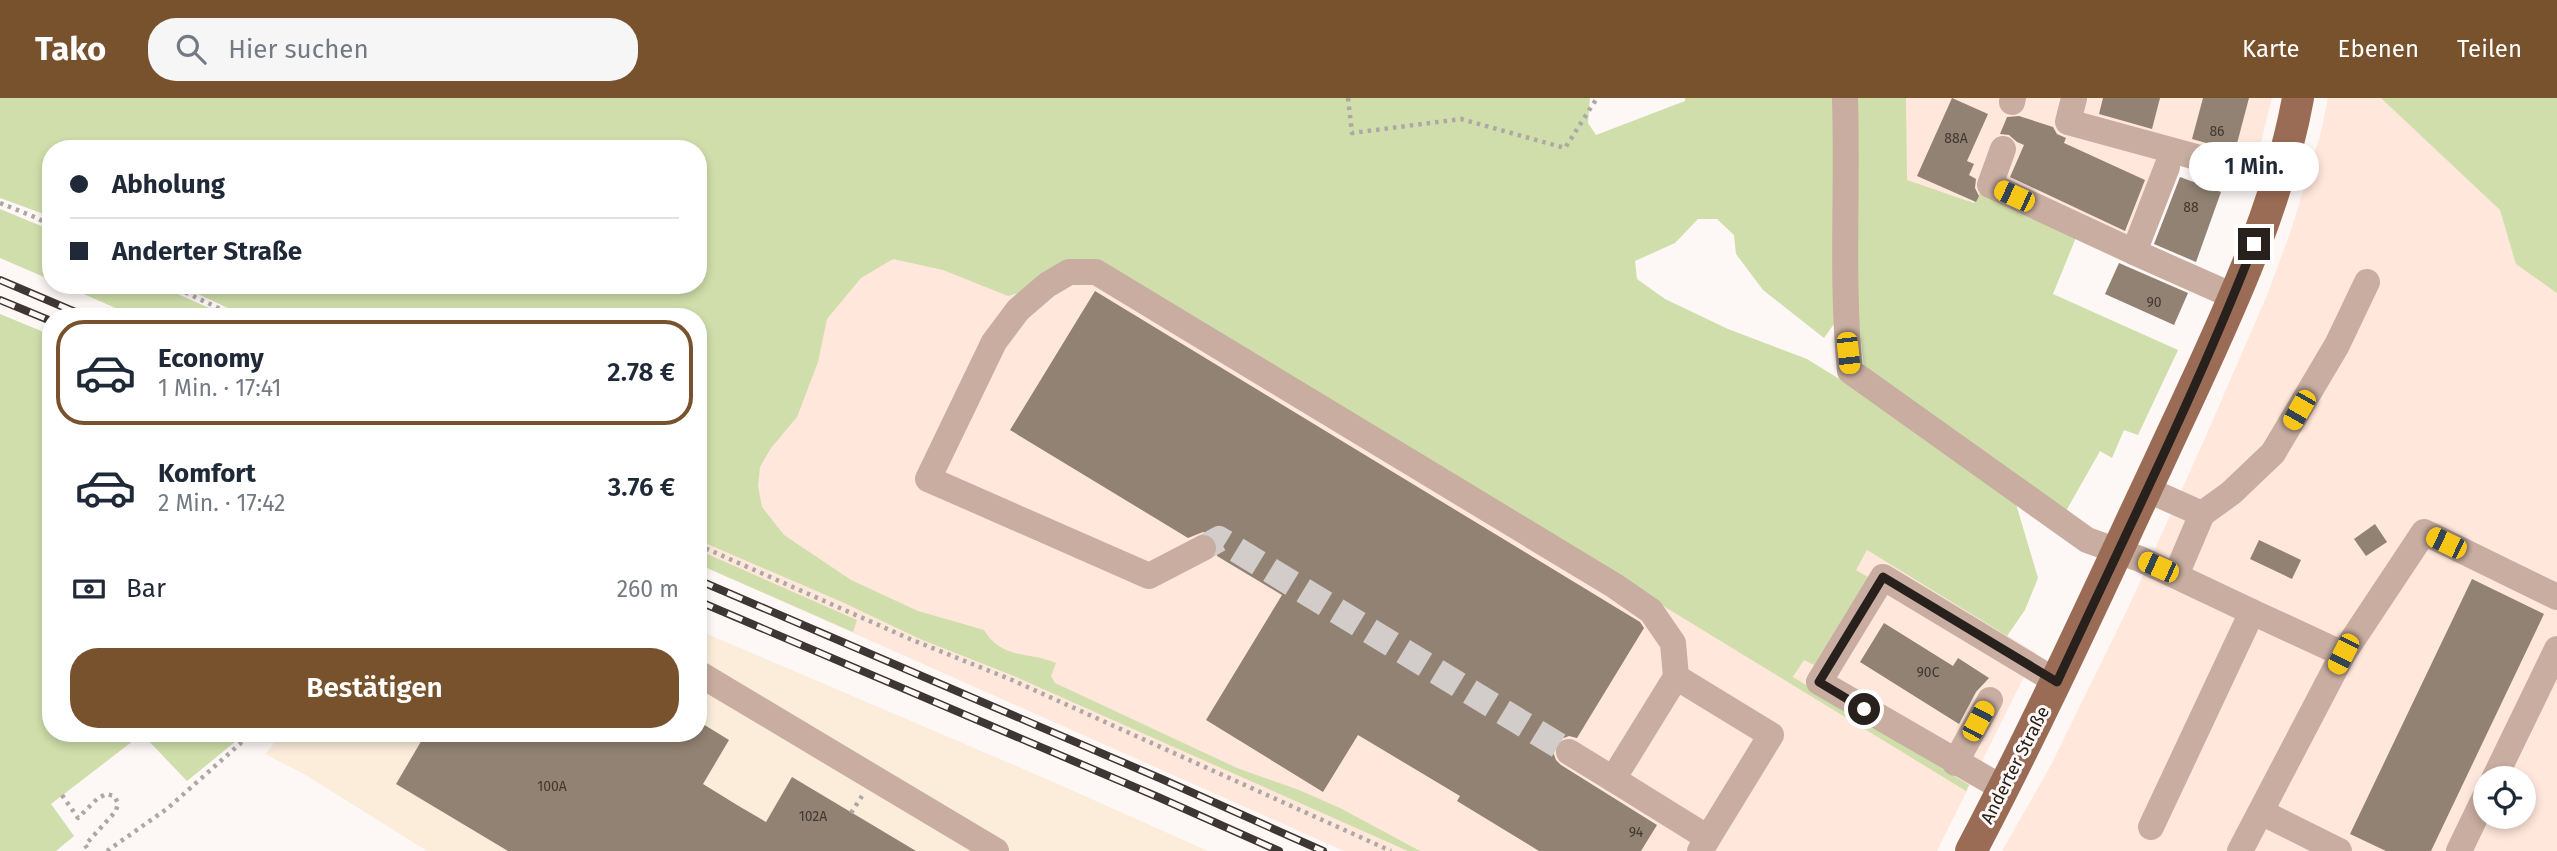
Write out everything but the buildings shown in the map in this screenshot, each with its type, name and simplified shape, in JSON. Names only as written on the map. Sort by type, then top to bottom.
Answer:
[{"type":"main road","name":"Anderter Straße","points":[[1971,851],[2057,682],[2233,296],[2277,179],[2298,98]]},
{"type":"lane","points":[[1845,98],[1847,169],[1844,316],[1850,371],[2087,540],[2176,575],[2343,654]]},
{"type":"lane","points":[[2074,98],[2068,122],[2277,179]]},
{"type":"lane","points":[[2003,149],[1990,185],[2233,296]]},
{"type":"lane","points":[[2134,252],[2167,167]]},
{"type":"lane","points":[[1203,548],[1149,576],[928,479],[994,342],[1018,310],[1047,285],[1069,272],[1096,272],[1615,586],[1651,611],[1674,643],[1676,677],[1613,779]]},
{"type":"lane","points":[[2176,575],[2202,514],[2231,493],[2273,453],[2337,345],[2367,282]]},
{"type":"lane","points":[[2146,489],[2202,514]]},
{"type":"lane","points":[[2240,851],[2343,654],[2424,532],[2557,597]]},
{"type":"lane","points":[[2004,789],[1819,682],[1883,577],[2057,682]]},
{"type":"lane","points":[[2151,827],[2252,612]]},
{"type":"lane","points":[[2500,766],[2557,649]]},
{"type":"lane","points":[[1569,752],[1613,779],[1704,844],[1771,735],[1676,677]]},
{"type":"lane","points":[[707,678],[996,851]]},
{"type":"lane","points":[[1955,763],[1990,700]]},
{"type":"lane","points":[[2261,812],[2339,851]]},
{"type":"lane","points":[[2459,851],[2473,822]]},
{"type":"path","points":[[1348,98],[1353,134],[1461,119],[1565,148],[1597,98]]},
{"type":"path","points":[[0,203],[42,221]]},
{"type":"path","points":[[189,294],[218,308]]},
{"type":"path","points":[[707,549],[832,602],[909,639],[1012,680],[1391,851]]},
{"type":"path","points":[[107,851],[168,808],[242,742]]},
{"type":"path","points":[[62,795],[78,818],[106,794],[114,796],[118,803],[116,811],[85,845],[89,851]]},
{"type":"shaded area","points":[[1906,98],[2272,98],[2251,183],[2167,159],[2128,258],[1981,193],[1975,203],[1906,180]]},
{"type":"shaded area","points":[[2328,98],[2557,98],[2557,851],[2002,851],[2051,765],[2129,606],[2268,293],[2292,227],[2321,132]]},
{"type":"shaded area","points":[[910,145],[1793,678],[1867,550],[2036,653],[1937,851],[1344,851],[707,568],[707,479]]},
{"type":"shaded area","points":[[707,634],[1208,851],[427,851],[304,774],[265,754],[275,742],[707,742]]},
{"type":"green space","points":[[0,98],[1590,98],[1588,123],[1596,135],[1685,101],[1685,98],[1843,98],[1834,324],[1824,338],[1763,290],[1736,254],[1734,235],[1717,219],[1698,219],[1675,243],[1635,261],[1637,279],[1665,299],[1728,329],[1807,359],[1846,383],[2016,504],[2038,578],[2025,610],[2007,636],[1867,550],[1856,570],[1868,577],[1814,665],[1804,660],[1793,677],[1969,785],[1966,791],[1099,261],[1039,287],[1008,296],[943,270],[893,259],[861,278],[827,319],[818,362],[797,417],[771,448],[760,467],[758,486],[762,507],[784,535],[851,580],[918,611],[984,630],[991,640],[1007,650],[1056,663],[1051,676],[1055,683],[1237,768],[1340,808],[1420,851],[1408,851],[1014,676],[920,639],[707,544],[707,308],[228,308],[198,294],[707,294],[707,140],[42,140],[42,214],[0,198]]},
{"type":"green space","points":[[1857,98],[1906,98],[1907,180],[1974,203],[1981,192],[2077,235],[2053,294],[2178,350],[2138,435],[2124,430],[2112,458],[2100,451],[2066,511],[1864,367],[1855,285]]},
{"type":"green space","points":[[2381,98],[2557,98],[2557,293],[2516,264],[2500,210]]},
{"type":"green space","points":[[0,209],[42,226],[42,276],[0,258]]},
{"type":"green space","points":[[84,294],[178,294],[209,308],[115,308]]},
{"type":"green space","points":[[0,314],[42,331],[42,742],[132,742],[51,804],[74,836],[56,851],[0,851]]},
{"type":"green space","points":[[707,554],[857,620],[853,632],[707,568]]},
{"type":"green space","points":[[150,742],[235,742],[187,781]]},
{"type":"tunnel","points":[[1203,548],[1219,539],[1569,752]]},
{"type":"railway","points":[[0,280],[66,308]]},
{"type":"railway","points":[[0,300],[42,317]]},
{"type":"railway","points":[[707,584],[1323,851]]},
{"type":"railway","points":[[707,605],[1279,851]]},
{"type":"route","points":[[1864,709],[1819,682],[1883,577],[2057,682],[2187,402],[2254,244]]}]
